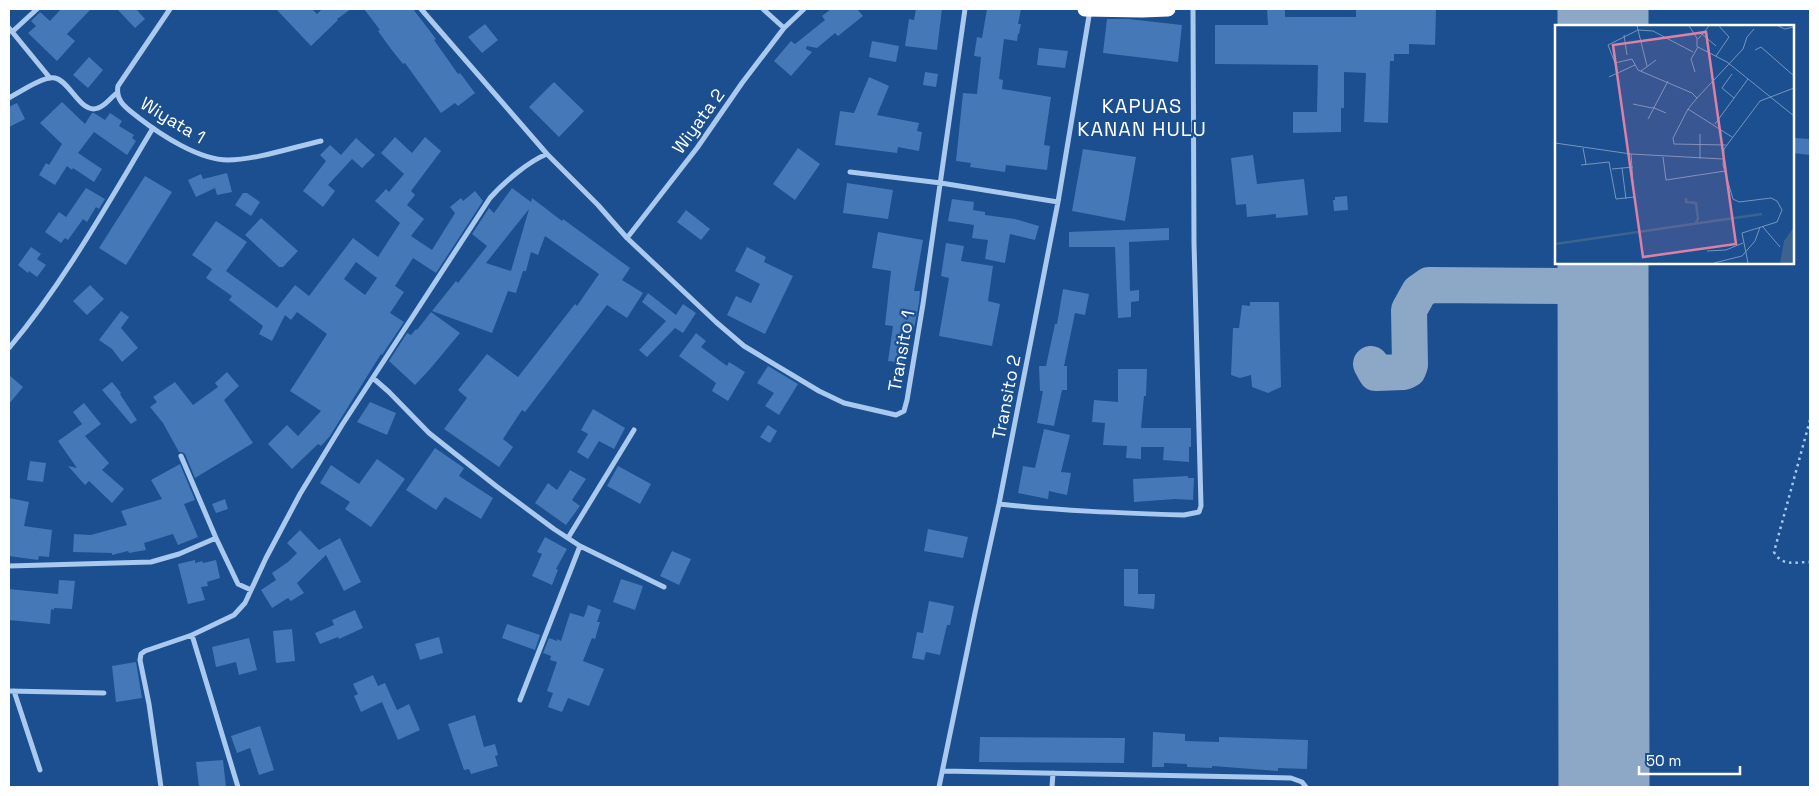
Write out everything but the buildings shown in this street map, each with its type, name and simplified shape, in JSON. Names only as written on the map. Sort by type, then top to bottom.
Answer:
[{"type":"highway","points":[[1088,9],[1168,9]]},
{"type":"street","points":[[38,9],[10,30],[50,78]]},
{"type":"street","points":[[9,98],[43,80],[56,78],[84,105],[90,109],[99,108],[116,93],[120,80],[170,9]]},
{"type":"street","points":[[421,9],[547,154],[598,205],[627,238]]},
{"type":"street","points":[[763,9],[784,28]]},
{"type":"street","name":"Wiyata 2","points":[[627,238],[697,148],[742,83],[784,28],[804,9]]},
{"type":"street","name":"Transito 1","points":[[627,238],[744,346],[819,391],[844,403],[896,415],[901,414],[904,411],[907,400],[965,9]]},
{"type":"street","name":"Transito 2","points":[[939,787],[1000,504],[1058,202],[1088,9]]},
{"type":"street","points":[[1000,504],[1080,512],[1184,515],[1199,512],[1200,442],[1194,243],[1192,9]]},
{"type":"street","name":"Wiyata 1","points":[[116,93],[121,103],[153,128],[189,149],[212,158],[228,160],[246,158],[321,141]]},
{"type":"street","points":[[9,348],[42,306],[79,250],[153,128]]},
{"type":"street","points":[[161,787],[150,704],[140,660],[141,654],[192,635],[234,615],[245,603],[266,558],[300,494],[342,425],[490,198],[497,190],[537,158],[547,154]]},
{"type":"street","points":[[850,172],[940,183],[1058,202]]},
{"type":"street","points":[[373,378],[429,434],[568,538],[580,546],[664,587]]},
{"type":"street","points":[[568,538],[634,430]]},
{"type":"street","points":[[181,456],[238,584],[251,590]]},
{"type":"street","points":[[9,566],[151,562],[179,554],[216,538]]},
{"type":"street","points":[[520,700],[580,546]]},
{"type":"street","points":[[192,635],[238,787]]},
{"type":"street","points":[[40,770],[12,691],[104,693]]},
{"type":"street","points":[[943,771],[1292,778],[1297,779],[1306,787]]},
{"type":"street","points":[[1052,787],[1053,774]]},
{"type":"path","points":[[1810,420],[1774,552],[1778,559],[1787,563],[1810,562]]},
{"type":"taxiway","points":[[1567,286],[1589,274],[1597,264]]},
{"type":"taxiway","points":[[1371,364],[1376,373],[1404,372],[1408,370],[1410,365],[1409,310],[1419,292],[1429,285],[1567,286],[1589,297],[1603,317]]},
{"type":"runway","points":[[1603,9],[1603,25]]},
{"type":"runway","points":[[1603,264],[1604,787]]},
{"type":"district","name":"KAPUAS KANAN HULU","points":[[1142,118]]}]
